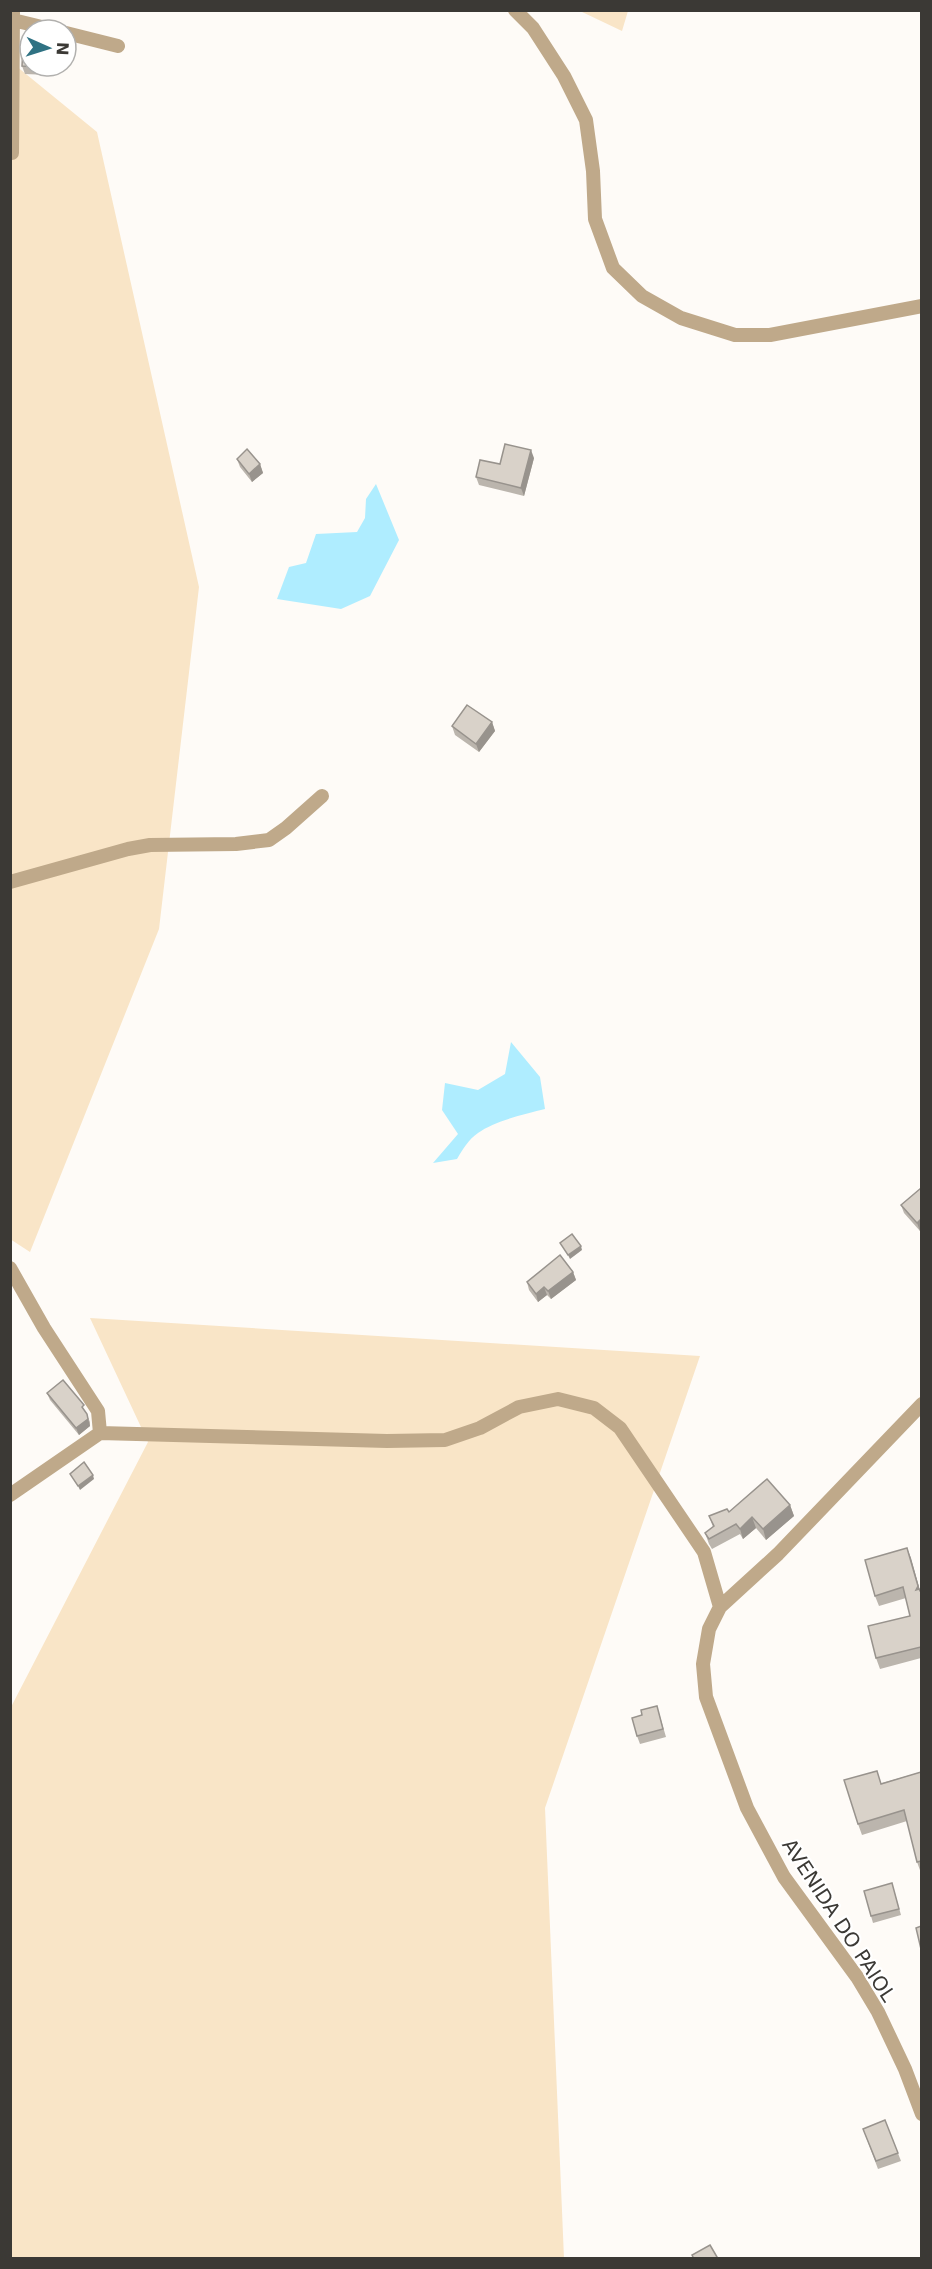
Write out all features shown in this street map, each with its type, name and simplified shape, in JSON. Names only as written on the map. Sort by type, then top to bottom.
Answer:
[{"type":"street","points":[[514,10],[533,28],[564,76],[586,120],[593,171],[595,219],[613,268],[642,297],[681,318],[735,335],[770,335],[921,306]]},
{"type":"street","points":[[12,153],[13,15]]},
{"type":"street","points":[[78,36],[118,46]]},
{"type":"street","points":[[10,882],[150,845],[236,844],[268,840],[286,828],[322,796]]},
{"type":"street","points":[[10,1268],[44,1328],[98,1411],[100,1433]]},
{"type":"street","points":[[10,1495],[100,1433],[387,1441],[445,1440],[480,1428],[519,1407],[558,1399],[594,1408],[620,1428],[704,1552],[720,1607]]},
{"type":"street","name":"AVENIDA DO PAIOL","points":[[921,1404],[778,1554],[720,1607],[709,1629],[703,1664],[706,1697],[747,1808],[784,1877],[856,1977],[878,2012],[905,2069],[921,2114]]},
{"type":"shaded area","points":[[580,11],[628,11],[622,31]]},
{"type":"shaded area","points":[[10,61],[18,68],[18,78],[31,78],[97,132],[199,587],[159,929],[30,1252],[10,1239]]},
{"type":"shaded area","points":[[90,1318],[700,1356],[545,1808],[564,2258],[11,2258],[10,1709],[148,1442]]},
{"type":"water","points":[[376,484],[399,540],[370,596],[341,609],[277,599],[289,567],[306,563],[316,534],[357,532],[365,518],[366,499]]},
{"type":"water","points":[[511,1042],[540,1077],[545,1109],[492,1125],[471,1139],[457,1159],[433,1163],[458,1134],[442,1110],[445,1083],[478,1090],[505,1074]]},
{"type":"building","points":[[505,444],[531,450],[521,488],[476,477],[480,460],[500,464]]},
{"type":"building","points":[[247,449],[260,464],[249,474],[237,459]]},
{"type":"building","points":[[467,705],[492,722],[476,744],[452,726]]},
{"type":"building","points":[[921,1188],[921,1219],[917,1223],[901,1205]]},
{"type":"building","points":[[572,1234],[581,1246],[568,1255],[560,1243]]},
{"type":"building","points":[[560,1255],[573,1272],[548,1291],[544,1287],[536,1294],[527,1282]]},
{"type":"building","points":[[63,1380],[84,1405],[82,1407],[87,1414],[88,1419],[76,1428],[47,1393]]},
{"type":"building","points":[[84,1462],[93,1475],[78,1486],[70,1474]]},
{"type":"building","points":[[767,1479],[790,1505],[763,1529],[752,1517],[740,1529],[736,1524],[709,1539],[705,1533],[714,1526],[709,1516],[727,1509],[729,1512]]},
{"type":"building","points":[[907,1548],[918,1586],[916,1590],[921,1591],[921,1647],[876,1658],[868,1626],[910,1616],[903,1587],[875,1596],[865,1560]]},
{"type":"building","points":[[657,1706],[663,1729],[637,1736],[632,1718],[642,1715],[641,1710]]},
{"type":"building","points":[[877,1771],[881,1784],[921,1772],[921,1861],[917,1862],[904,1810],[858,1824],[844,1780]]},
{"type":"building","points":[[892,1883],[899,1909],[871,1916],[864,1891]]},
{"type":"building","points":[[921,1926],[921,1949],[916,1928]]},
{"type":"building","points":[[885,2120],[898,2153],[876,2161],[863,2129]]},
{"type":"building","points":[[710,2245],[717,2257],[715,2259],[694,2259],[692,2255]]}]
